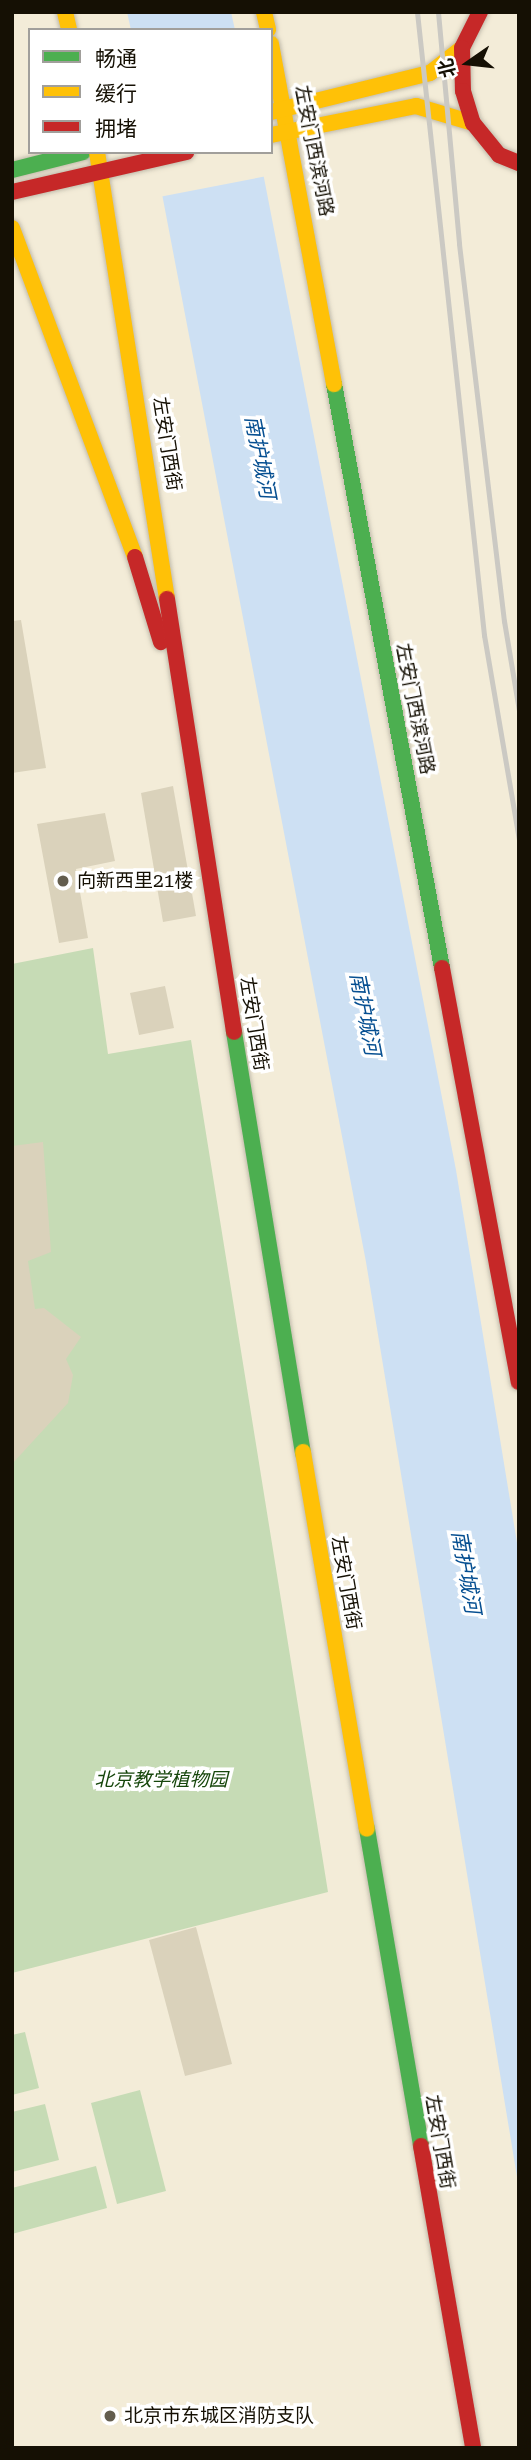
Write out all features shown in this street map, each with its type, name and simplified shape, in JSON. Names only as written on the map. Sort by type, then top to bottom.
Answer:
[{"type":"street","points":[[278,111],[430,73],[462,48],[480,12]]},
{"type":"street","points":[[462,48],[463,91],[473,123],[499,155],[519,163]]},
{"type":"street","name":"左安门西滨河路","points":[[273,63],[278,111],[290,131],[349,479],[519,1382]]},
{"type":"street","points":[[273,135],[416,107],[473,123]]},
{"type":"street","points":[[12,170],[75,154]]},
{"type":"street","name":"左安门西街","points":[[97,154],[166,568],[184,724],[472,2448]]},
{"type":"street","points":[[12,192],[176,154]]},
{"type":"street","name":"左安门西街","points":[[12,228],[145,582],[184,724]]},
{"type":"green space","name":"北京教学植物园","points":[[93,948],[108,1054],[191,1040],[328,1892],[12,1973],[12,964]]},
{"type":"green space","points":[[25,2032],[39,2088],[12,2095],[12,2035]]},
{"type":"green space","points":[[140,2090],[166,2191],[117,2204],[91,2103]]},
{"type":"green space","points":[[45,2104],[59,2160],[12,2172],[12,2112]]},
{"type":"green space","points":[[96,2166],[107,2208],[12,2234],[12,2188]]},
{"type":"water","points":[[127,12],[231,12],[235,28],[131,28]]},
{"type":"water","name":"南护城河","points":[[154,154],[259,154],[456,1170],[519,1555],[519,2189],[366,1262]]},
{"type":"pier","points":[[150,154],[262,154],[267,176],[159,197]]},
{"type":"building","points":[[21,620],[46,768],[12,773],[12,621]]},
{"type":"building","points":[[173,786],[196,916],[163,922],[141,793]]},
{"type":"building","name":"向新西里21楼","points":[[105,813],[115,861],[76,869],[88,938],[59,943],[37,824]]},
{"type":"building","points":[[165,986],[174,1028],[139,1035],[130,993]]},
{"type":"building","points":[[43,1142],[51,1252],[28,1261],[35,1309],[44,1308],[81,1337],[66,1359],[73,1375],[68,1403],[12,1464],[12,1146]]},
{"type":"building","points":[[196,1927],[232,2064],[185,2076],[149,1940]]},
{"type":"railway","points":[[417,12],[484,635],[519,840]]},
{"type":"railway","points":[[438,12],[459,244],[504,621],[519,711]]},
{"type":"traffic: fast","points":[[12,170],[75,154]]},
{"type":"traffic: fast","points":[[334,384],[442,968]]},
{"type":"traffic: fast","points":[[234,1032],[303,1452]]},
{"type":"traffic: fast","points":[[367,1829],[421,2146]]},
{"type":"traffic: slow","points":[[65,12],[69,28]]},
{"type":"traffic: slow","points":[[264,12],[268,28]]},
{"type":"traffic: slow","points":[[273,112],[430,73],[462,48]]},
{"type":"traffic: slow","points":[[273,55],[334,384]]},
{"type":"traffic: slow","points":[[273,135],[416,106],[473,123]]},
{"type":"traffic: slow","points":[[97,154],[167,599]]},
{"type":"traffic: slow","points":[[12,228],[135,557]]},
{"type":"traffic: slow","points":[[303,1452],[367,1829]]},
{"type":"traffic: jam","points":[[480,12],[462,48],[463,91],[473,123],[499,155],[519,163]]},
{"type":"traffic: jam","points":[[12,192],[177,154]]},
{"type":"traffic: jam","points":[[135,557],[161,642]]},
{"type":"traffic: jam","points":[[167,599],[234,1032]]},
{"type":"traffic: jam","points":[[442,968],[519,1382]]},
{"type":"traffic: jam","points":[[421,2146],[473,2448]]},
{"type":"place","name":"向新西里21楼","points":[[63,881]]},
{"type":"place","name":"北京市东城区消防支队","points":[[110,2416]]}]
